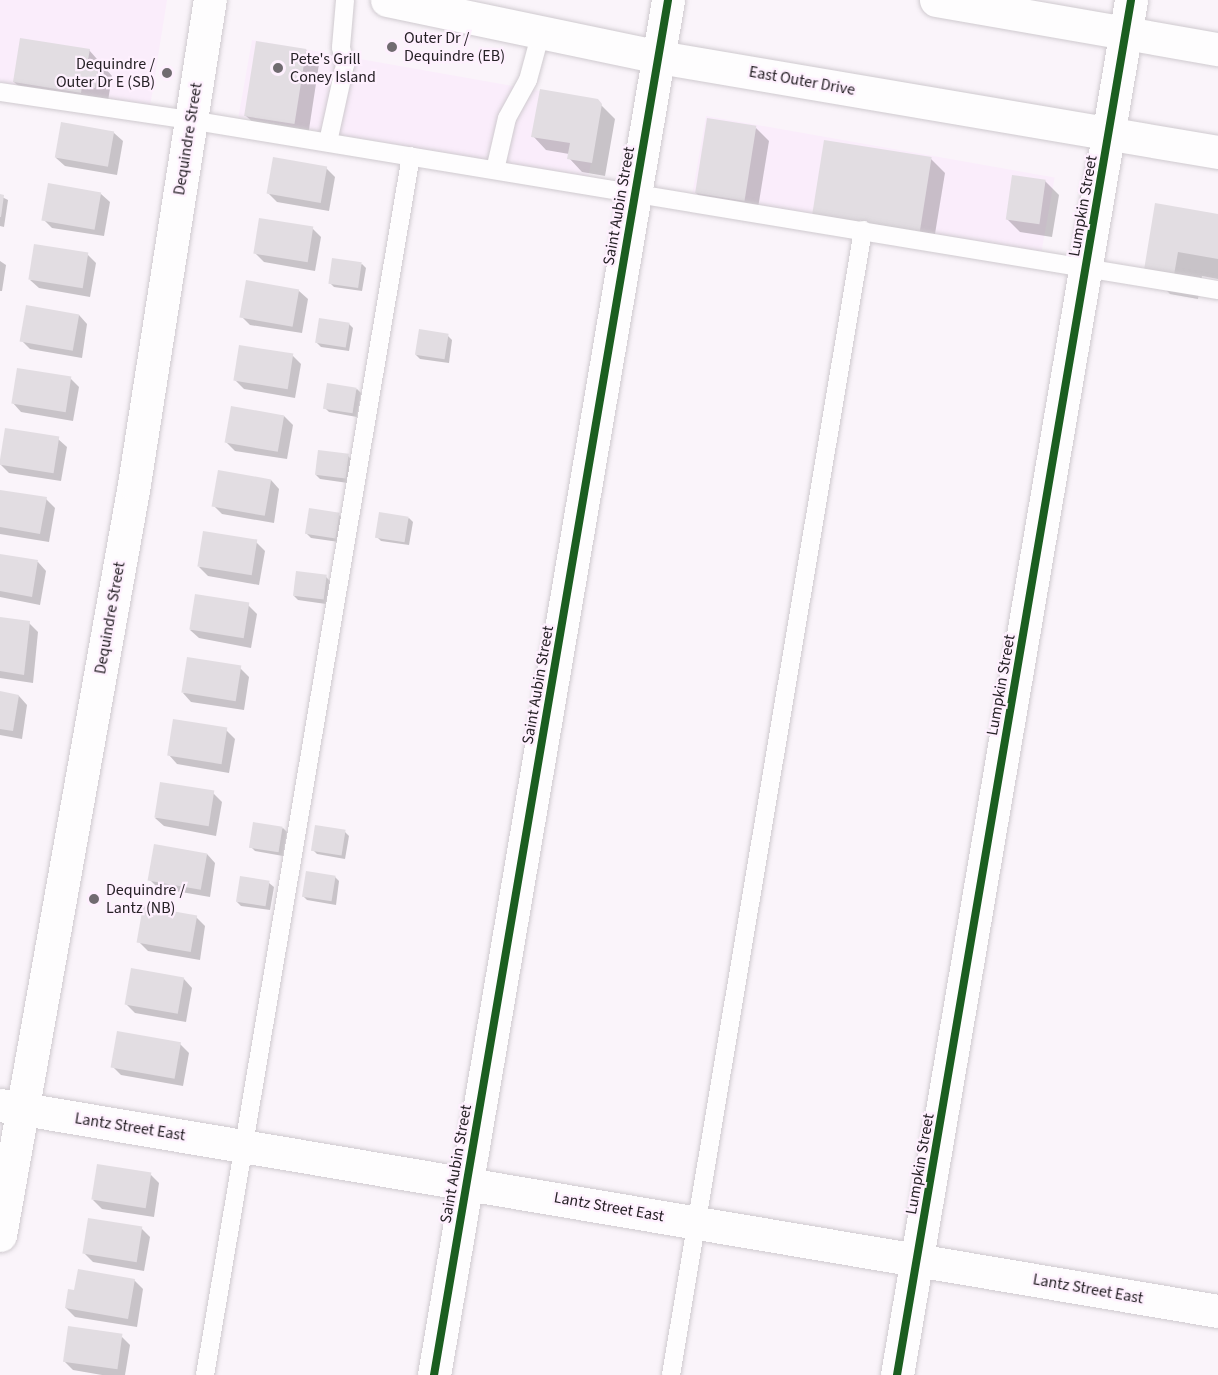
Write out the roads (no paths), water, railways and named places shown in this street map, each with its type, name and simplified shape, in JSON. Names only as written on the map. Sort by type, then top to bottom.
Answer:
[{"type":"street","name":"Dequindre Street","points":[[0,1235],[11,1107],[134,484],[210,0]]},
{"type":"street","name":"East Outer Drive","points":[[387,0],[659,57],[1218,152]]},
{"type":"street","name":"Saint Aubin Street","points":[[434,1375],[668,0]]},
{"type":"street","points":[[936,0],[1218,49]]},
{"type":"street","name":"Lumpkin Street","points":[[897,1375],[1131,0]]},
{"type":"street","name":"Lantz Street East","points":[[11,1107],[1218,1311]]},
{"type":"lane","points":[[328,142],[345,65],[341,47],[345,0]]},
{"type":"lane","points":[[495,170],[507,118],[528,80],[541,32]]},
{"type":"lane","points":[[0,92],[328,142],[1218,290]]},
{"type":"lane","points":[[205,1375],[411,156]]},
{"type":"lane","points":[[671,1375],[863,230]]},
{"type":"place","name":"Outer Dr / Dequindre (EB)","points":[[392,47]]},
{"type":"place","name":"Pete's Grill Coney Island","points":[[278,68]]},
{"type":"place","name":"Dequindre / Outer Dr E (SB)","points":[[167,73]]},
{"type":"place","name":"Dequindre / Lantz (NB)","points":[[94,899]]}]
